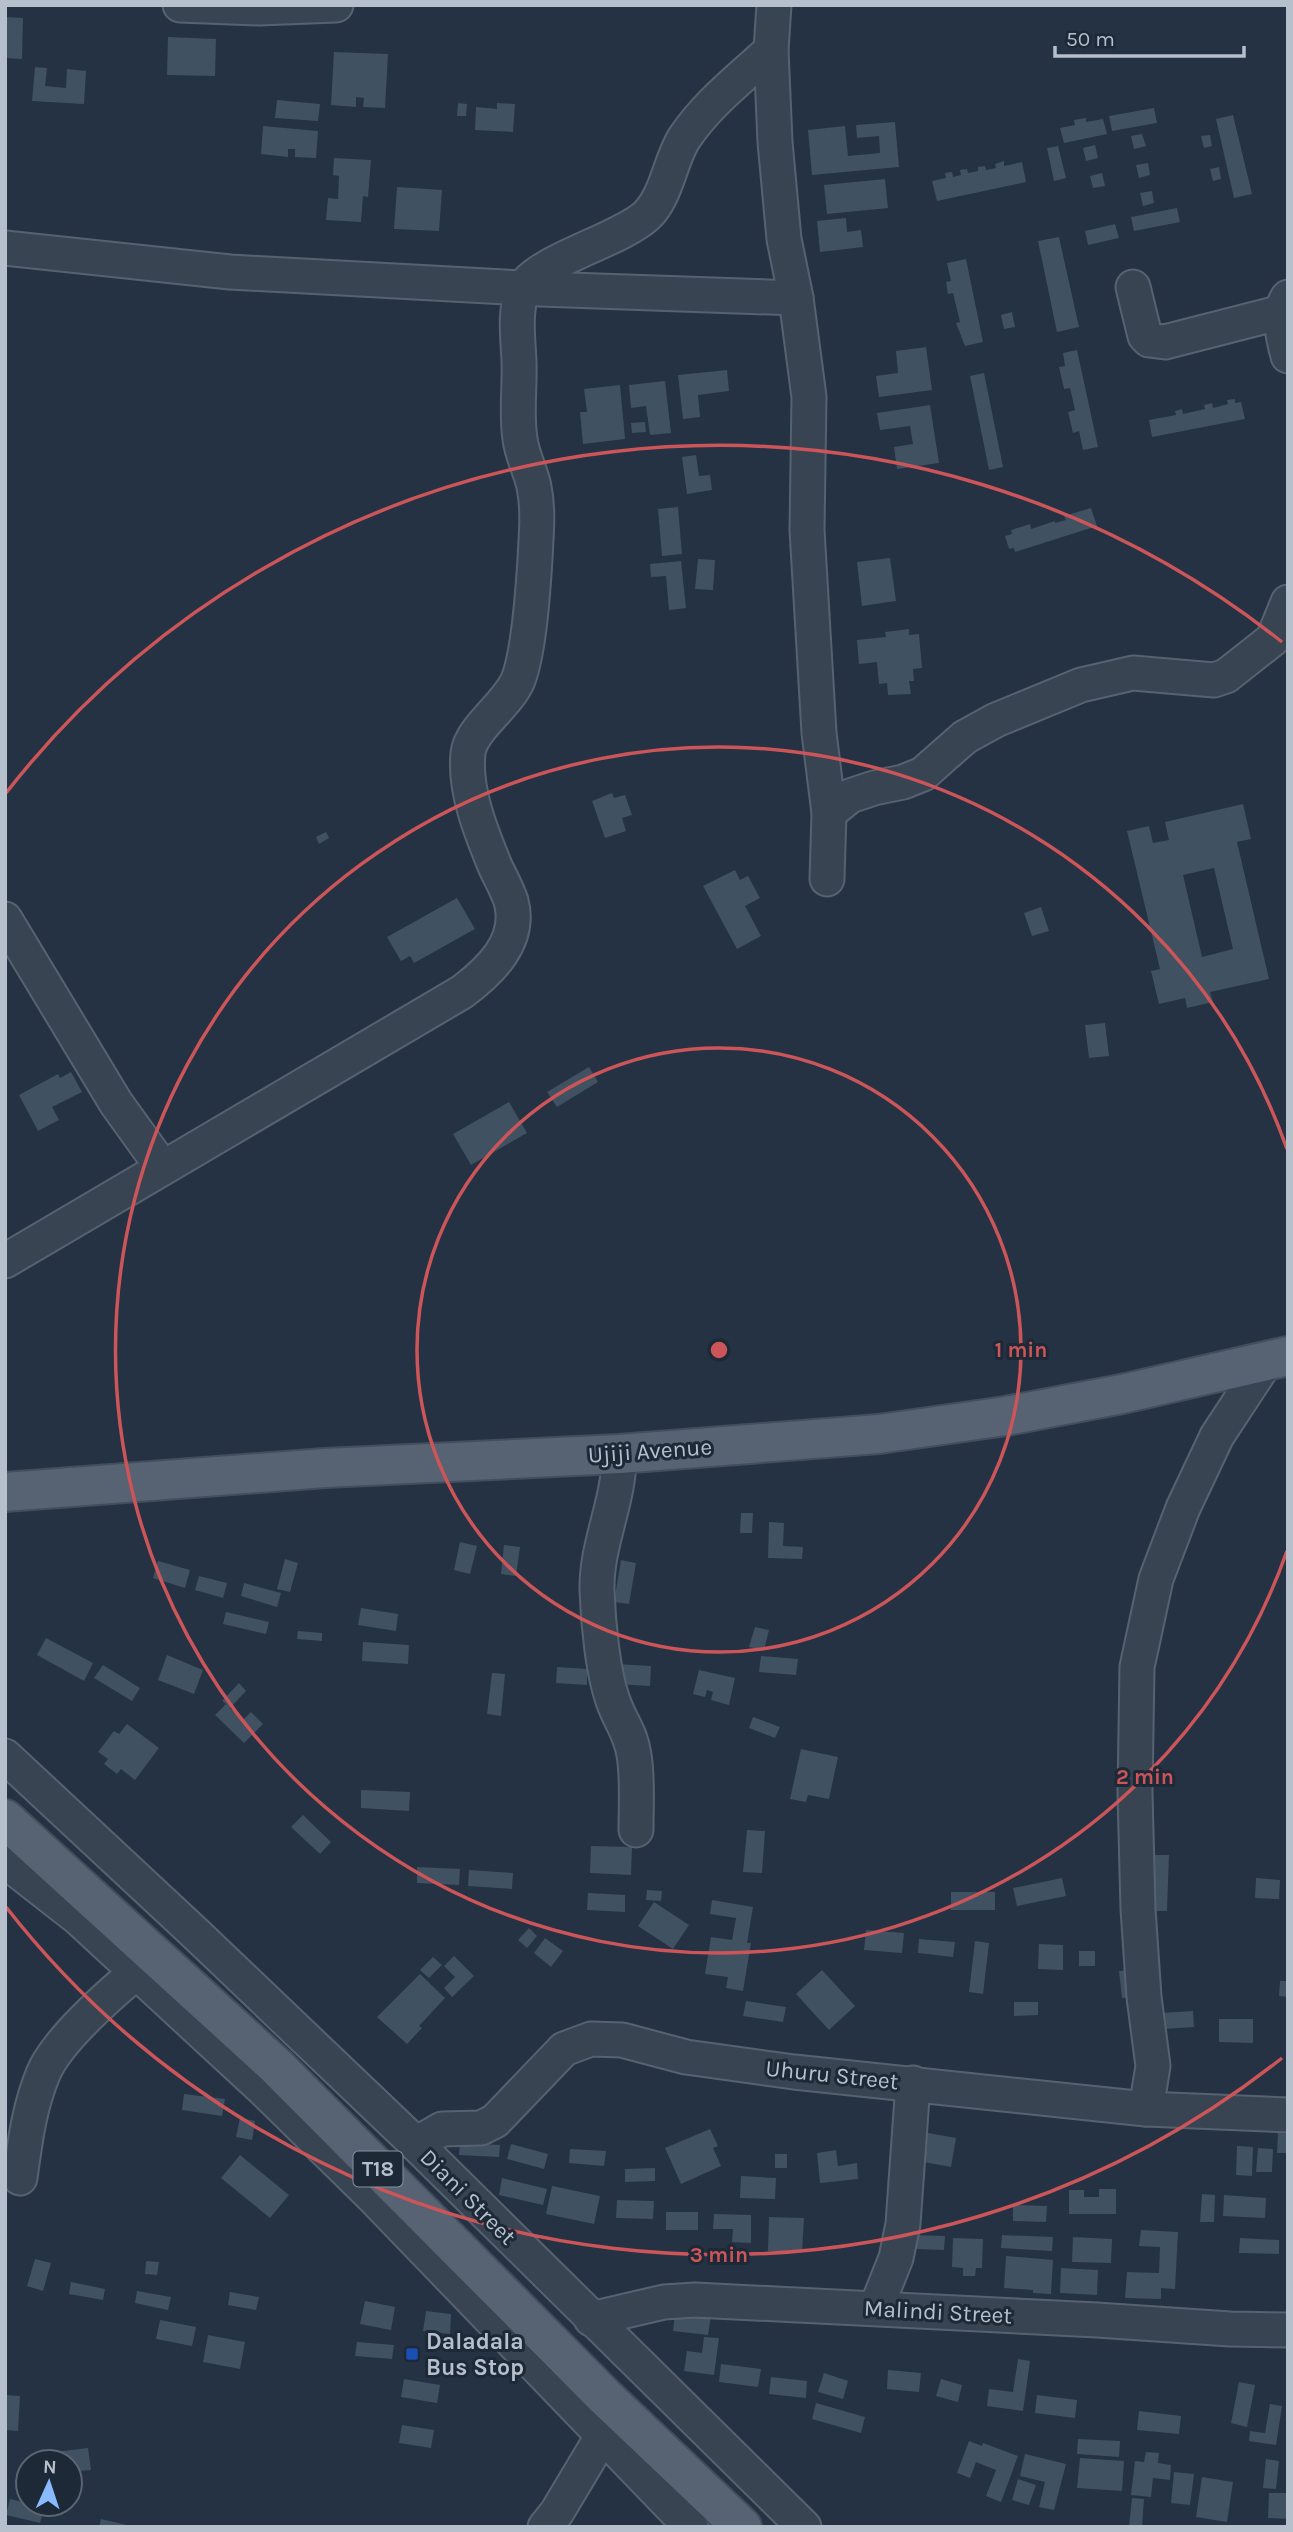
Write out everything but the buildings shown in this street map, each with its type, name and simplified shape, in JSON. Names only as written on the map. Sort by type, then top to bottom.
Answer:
[{"type":"main road","name":"Ujiji Avenue","points":[[5,1492],[325,1468],[619,1454],[880,1434],[981,1420],[1122,1394],[1278,1358]]},
{"type":"main road","name":"T18","points":[[5,1819],[146,1964],[276,2066],[605,2397],[742,2527]]},
{"type":"street","points":[[180,5],[259,8],[336,5]]},
{"type":"street","points":[[775,5],[771,50],[775,142],[784,239],[796,298],[809,397],[807,530],[820,733],[829,813],[827,879]]},
{"type":"street","points":[[5,1261],[462,992],[481,978],[506,947],[514,915],[475,808],[468,778],[468,751],[476,734],[511,695],[518,681],[528,631],[537,515],[534,486],[520,437],[519,304],[530,279],[624,231],[649,214],[671,174],[683,140],[703,113],[771,50]]},
{"type":"street","points":[[5,248],[230,272],[524,288],[796,298]]},
{"type":"street","points":[[1133,287],[1145,335],[1155,342],[1165,342],[1285,304],[1283,339],[1288,356]]},
{"type":"street","points":[[829,813],[850,796],[923,774],[965,737],[996,720],[1081,685],[1133,673],[1214,680],[1226,676],[1273,639],[1288,602]]},
{"type":"street","points":[[5,919],[116,1103],[162,1167]]},
{"type":"street","points":[[1146,2109],[1153,2066],[1144,1997],[1138,1909],[1135,1793],[1137,1667],[1156,1579],[1183,1508],[1217,1436],[1278,1358]]},
{"type":"street","points":[[619,1454],[619,1478],[600,1550],[597,1589],[606,1676],[615,1706],[628,1728],[634,1754],[636,1830]]},
{"type":"street","name":"Diani Street","points":[[5,1756],[416,2144],[804,2527]]},
{"type":"street","points":[[5,1861],[78,1918],[146,1964],[264,2090],[372,2196],[691,2527]]},
{"type":"street","points":[[20,2178],[27,2121],[44,2071],[71,2034],[146,1964]]},
{"type":"street","name":"Uhuru Street","points":[[416,2144],[442,2129],[481,2128],[495,2121],[564,2049],[591,2039],[622,2040],[687,2057],[794,2072],[1146,2109],[1288,2115]]},
{"type":"street","points":[[876,2308],[896,2258],[903,2224],[913,2083]]},
{"type":"street","name":"Malindi Street","points":[[591,2319],[664,2302],[695,2300],[1288,2330]]},
{"type":"street","points":[[545,2527],[557,2512],[603,2435]]},
{"type":"place","name":"Daladala Bus Stop","points":[[412,2354]]}]
